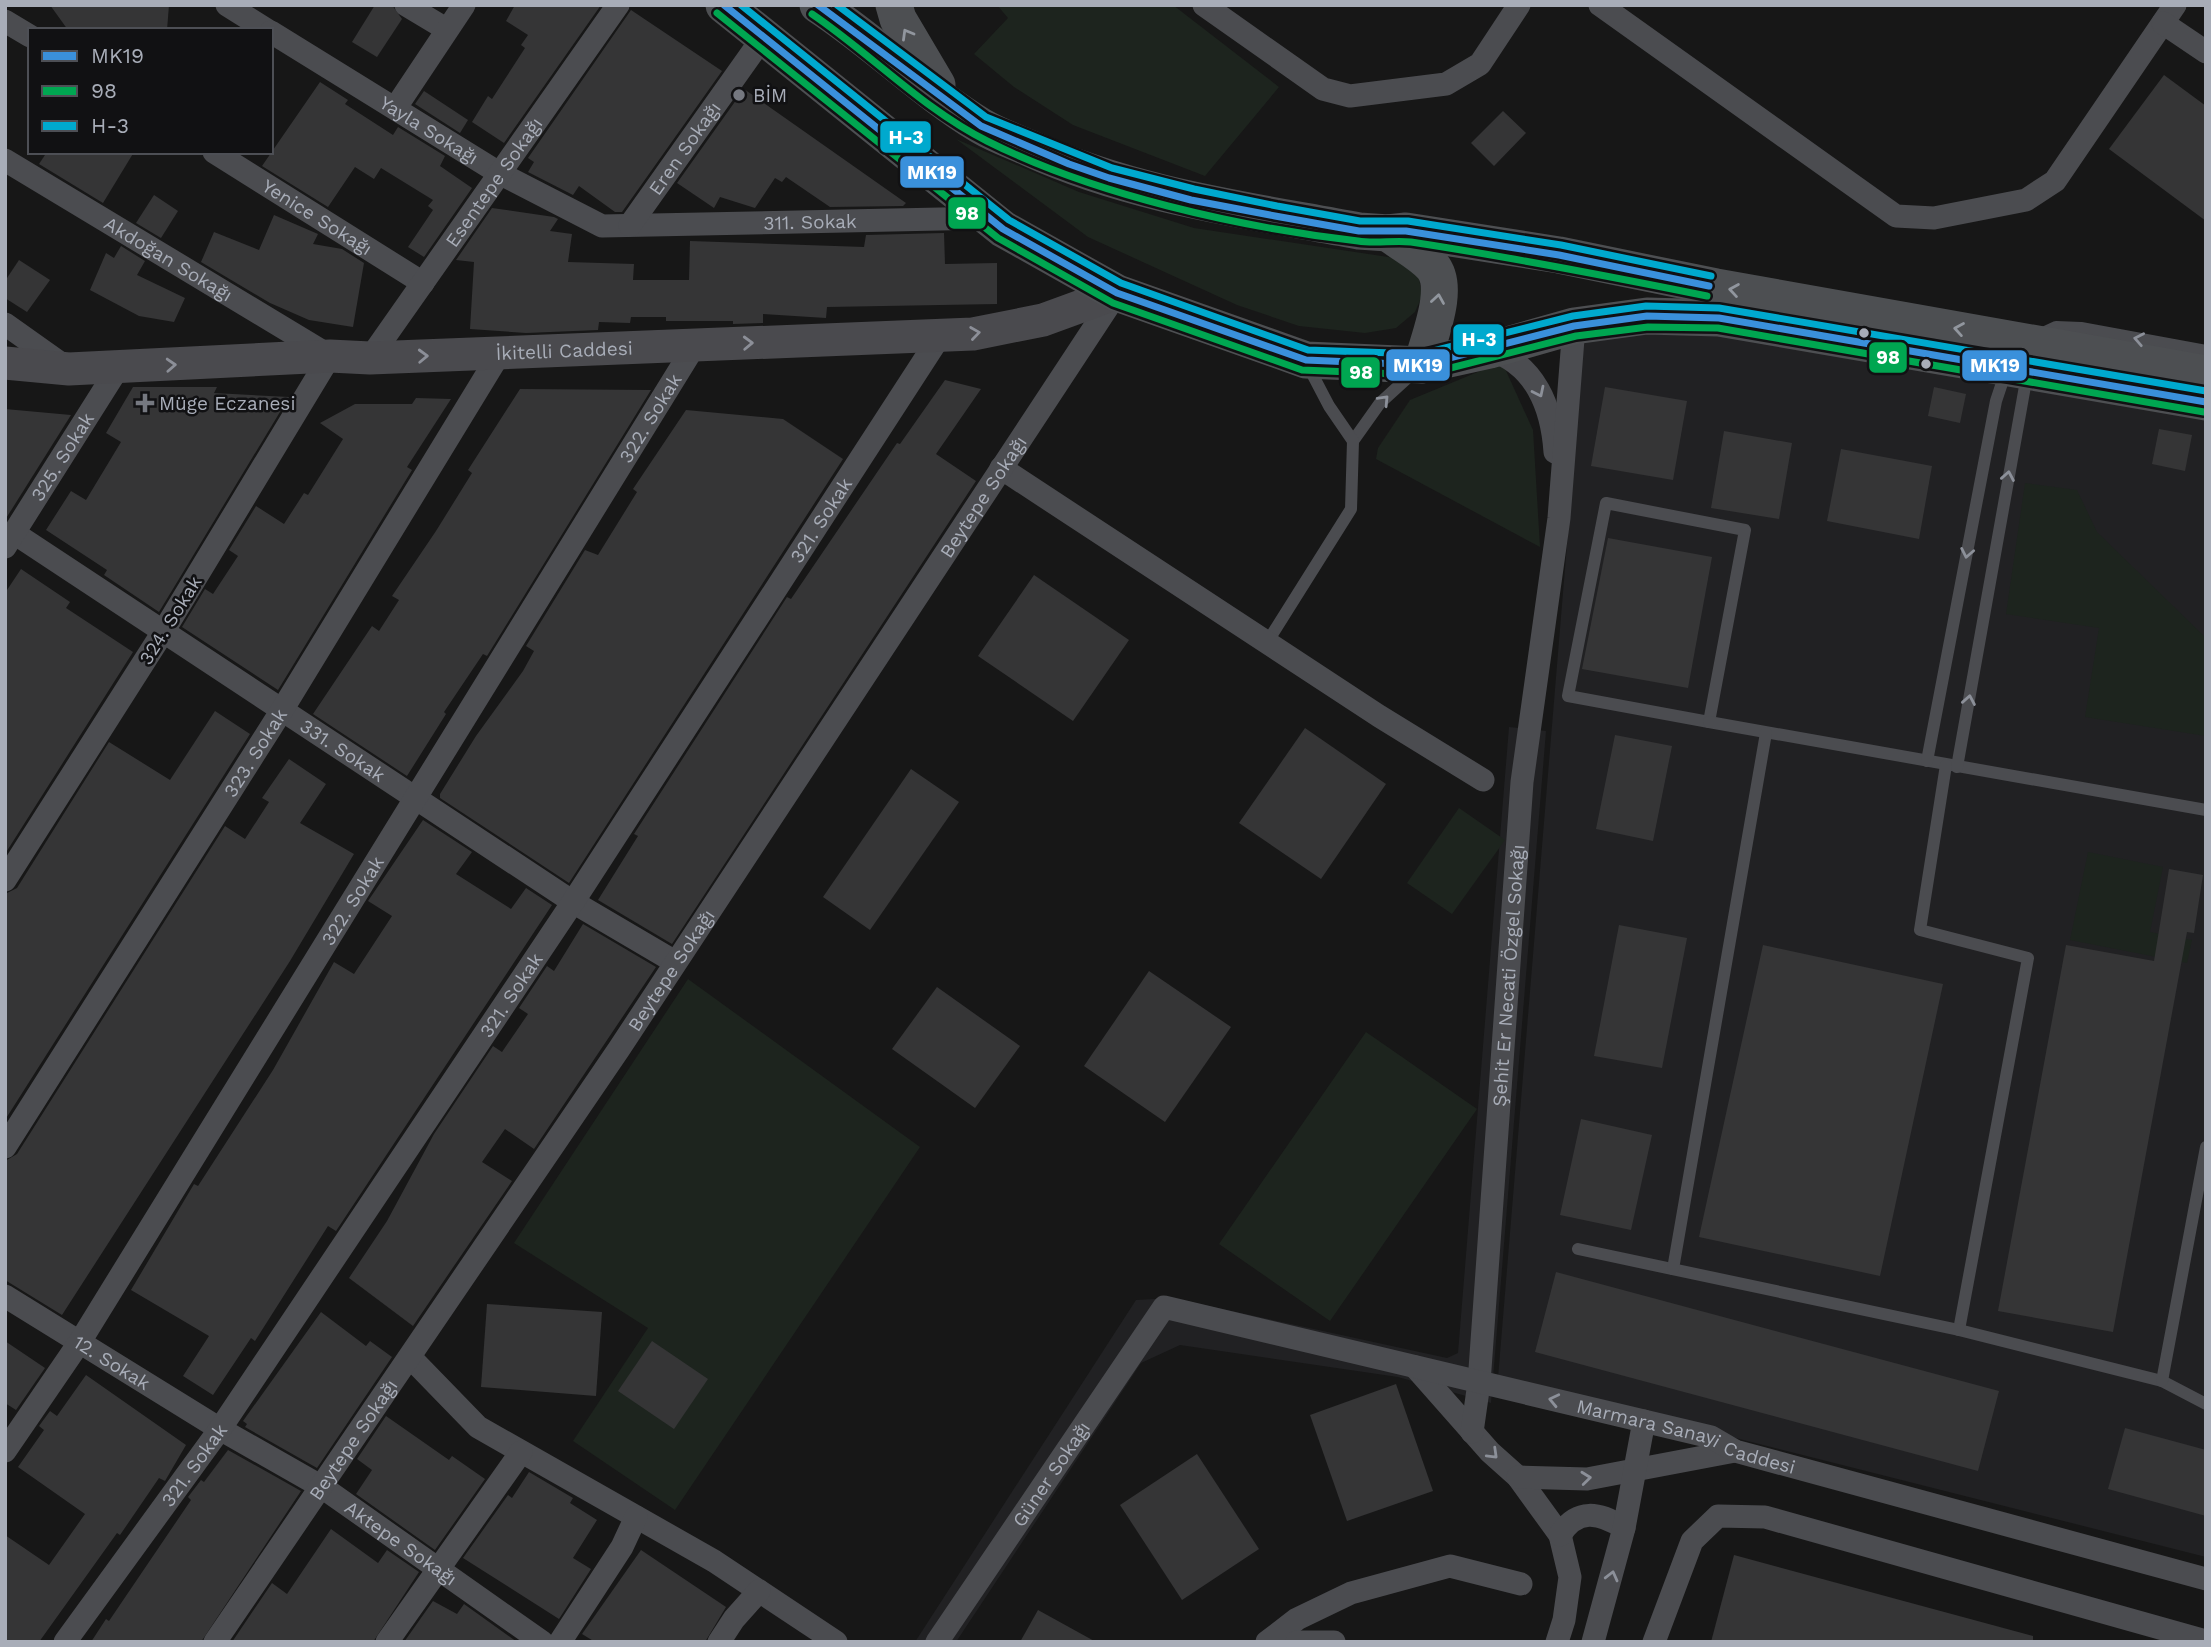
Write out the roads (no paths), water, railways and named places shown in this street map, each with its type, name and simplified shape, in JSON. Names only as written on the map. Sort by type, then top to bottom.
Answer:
[{"type":"main road","points":[[724,5],[988,218],[1084,277],[1117,293],[1306,360],[1422,365],[1490,350],[1574,326],[1647,316],[1719,318],[2020,359],[2206,374]]},
{"type":"main road","points":[[818,5],[856,30],[948,104],[983,127],[1060,162],[1150,192],[1359,231],[1406,231],[1559,255],[1716,287],[2206,402]]},
{"type":"main road","points":[[894,5],[898,19],[948,104]]},
{"type":"main road","points":[[1388,233],[1432,266],[1441,281],[1439,303],[1422,365]]},
{"type":"street","name":"Yayla Sokağı","points":[[227,5],[264,28]]},
{"type":"street","points":[[406,5],[446,29]]},
{"type":"street","points":[[396,107],[464,5]]},
{"type":"street","name":"Esentepe Sokağı","points":[[370,358],[618,5]]},
{"type":"street","points":[[1204,5],[1324,89],[1350,96],[1446,84],[1480,64],[1519,5]]},
{"type":"street","points":[[1600,5],[1896,216],[1934,219],[2026,200],[2055,181],[2169,14],[2206,52]]},
{"type":"street","points":[[5,21],[28,35]]},
{"type":"street","name":"Yayla Sokağı","points":[[273,33],[499,173],[602,226],[630,225]]},
{"type":"street","name":"Eren Sokağı","points":[[630,225],[764,36]]},
{"type":"street","name":"Yenice Sokağı","points":[[217,154],[422,283]]},
{"type":"street","name":"Akdoğan Sokağı","points":[[5,160],[330,356]]},
{"type":"street","name":"311. Sokak","points":[[630,225],[988,218]]},
{"type":"street","name":"İkitelli Caddesi","points":[[5,363],[69,369],[118,368],[330,356],[370,358],[973,334],[1043,320],[1117,293]]},
{"type":"street","name":"Beytepe Sokağı","points":[[215,1642],[675,962],[1117,293]]},
{"type":"street","points":[[5,324],[69,369]]},
{"type":"street","points":[[1559,517],[1574,326]]},
{"type":"street","name":"321. Sokak","points":[[65,1642],[220,1429],[573,902],[940,336]]},
{"type":"street","name":"322. Sokak","points":[[5,1451],[81,1340],[695,345]]},
{"type":"street","points":[[1490,350],[1508,356],[1526,369],[1540,390],[1554,445],[1559,517]]},
{"type":"street","name":"323. Sokak","points":[[5,1147],[282,710],[500,353]]},
{"type":"street","name":"324. Sokak","points":[[5,880],[163,632],[330,356]]},
{"type":"street","name":"325. Sokak","points":[[10,540],[118,368]]},
{"type":"street","points":[[1001,468],[1379,716],[1483,780]]},
{"type":"street","name":"Şehit Er Necati Özgel Sokağı","points":[[1472,1433],[1479,1383],[1522,782],[1559,517]]},
{"type":"street","name":"331. Sokak","points":[[10,540],[163,632],[573,902],[675,962]]},
{"type":"street","name":"12. Sokak","points":[[5,1296],[81,1340],[220,1429]]},
{"type":"street","name":"Marmara Sanayi Caddesi","points":[[1164,1307],[1711,1437],[1735,1451],[2206,1579]]},
{"type":"street","name":"Güner Sokağı","points":[[937,1642],[1164,1307]]},
{"type":"street","points":[[410,1357],[478,1427],[714,1561],[836,1642]]},
{"type":"street","points":[[1415,1367],[1472,1433],[1518,1476],[1560,1535],[1570,1577],[1564,1620],[1557,1642]]},
{"type":"street","points":[[1593,1642],[1624,1528],[1644,1422]]},
{"type":"street","name":"Aktepe Sokağı","points":[[220,1429],[322,1487],[542,1642]]},
{"type":"street","points":[[1518,1476],[1587,1479],[1735,1451]]},
{"type":"street","points":[[387,1642],[521,1452]]},
{"type":"street","points":[[1560,1535],[1569,1522],[1579,1516],[1599,1516],[1624,1528]]},
{"type":"street","points":[[1654,1642],[1692,1541],[1718,1516],[1765,1517],[2206,1641]]},
{"type":"street","points":[[560,1642],[622,1548],[636,1517]]},
{"type":"street","points":[[1266,1642],[1297,1619],[1351,1593],[1450,1566],[1521,1584]]},
{"type":"street","points":[[719,1642],[734,1619],[759,1591]]},
{"type":"street","points":[[1297,1642],[1334,1642]]},
{"type":"lane","points":[[1927,761],[1994,412],[2020,359],[2064,327],[2206,351]]},
{"type":"lane","points":[[1959,1330],[2028,958],[1920,930],[1951,766],[2020,359]]},
{"type":"lane","points":[[1306,360],[1329,406],[1353,441]]},
{"type":"lane","points":[[1268,641],[1350,509],[1353,441],[1380,403],[1422,365]]},
{"type":"lane","points":[[1709,722],[1745,530],[1606,503],[1568,696],[1766,733],[2206,810]]},
{"type":"lane","points":[[1673,1269],[1766,733]]},
{"type":"lane","points":[[2161,1381],[2206,1147]]},
{"type":"lane","points":[[1578,1249],[1959,1330],[2161,1381],[2206,1404]]},
{"type":"place","name":"BİM","points":[[739,95]]},
{"type":"place","name":"Müge Eczanesi","points":[[145,403]]}]
